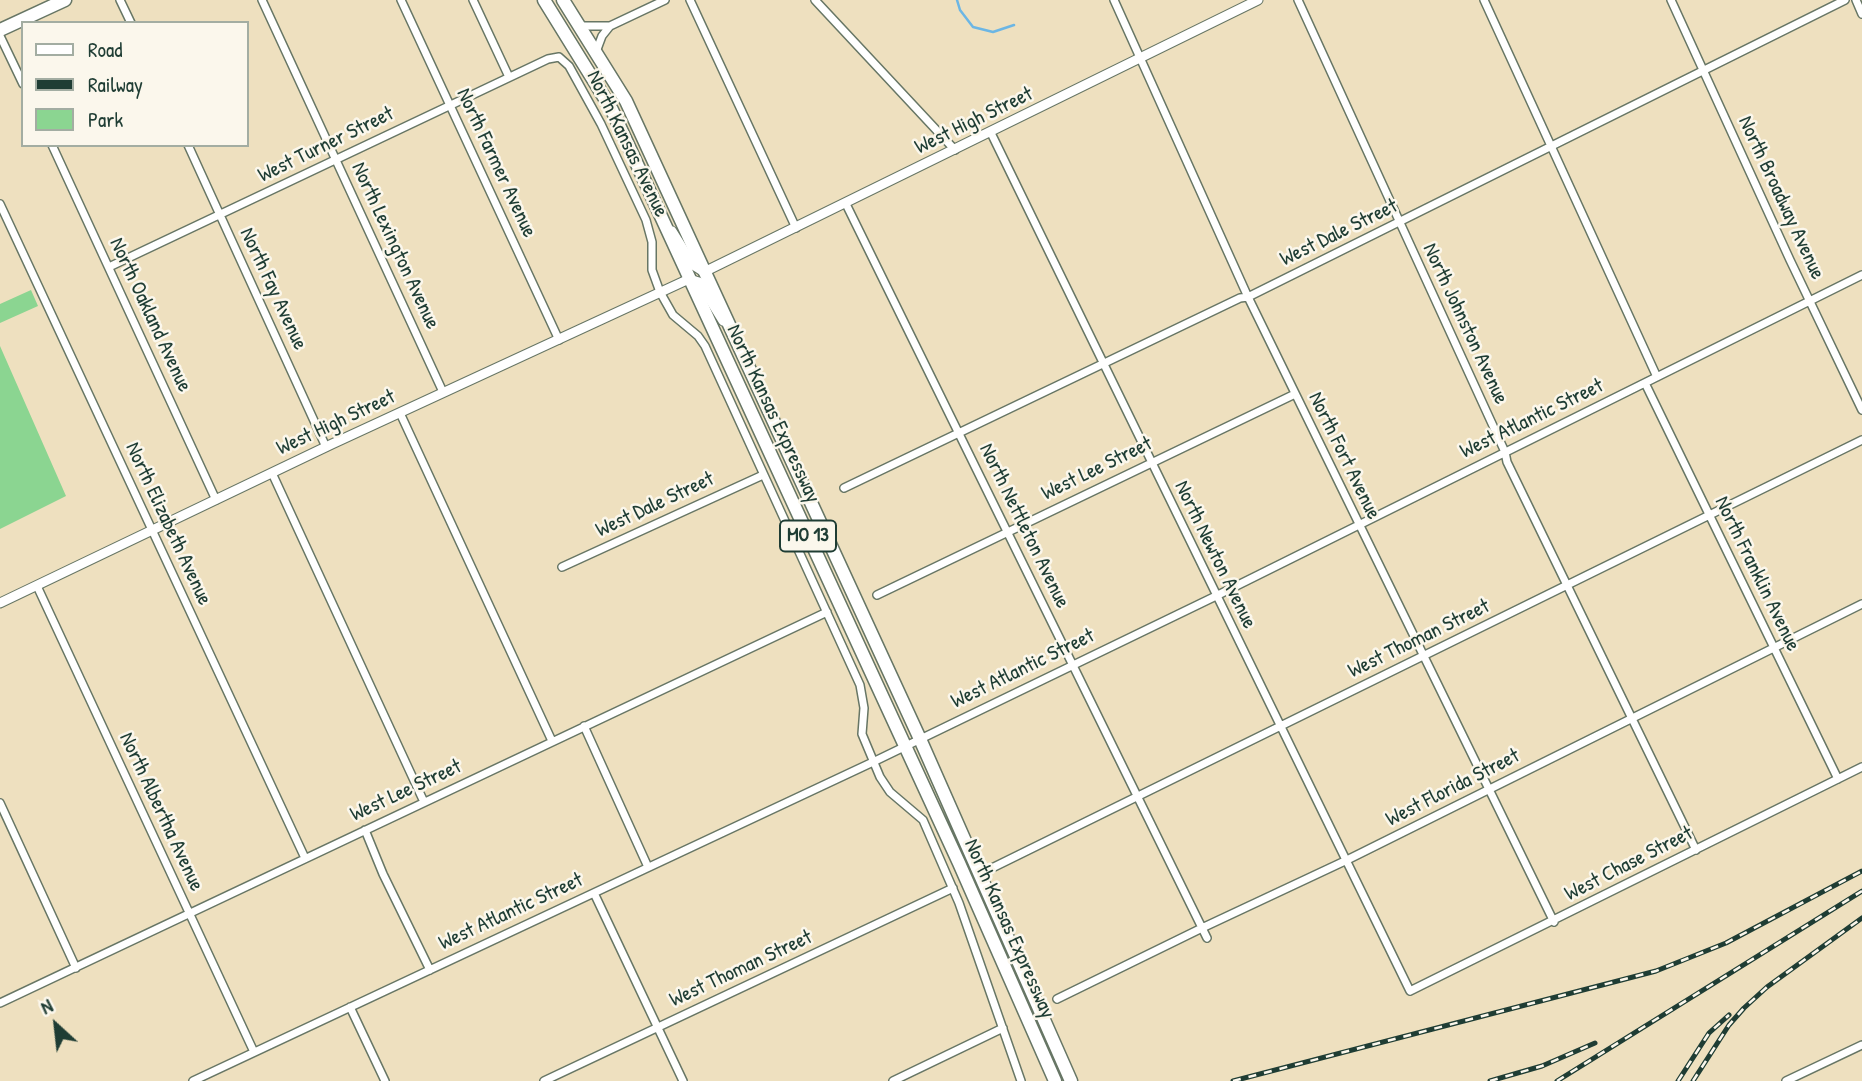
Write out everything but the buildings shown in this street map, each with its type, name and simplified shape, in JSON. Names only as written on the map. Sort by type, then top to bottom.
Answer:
[{"type":"main road","points":[[0,30],[65,0]]},
{"type":"main road","name":"North Kansas Expressway","points":[[544,0],[612,110],[905,746],[1055,1081]]},
{"type":"main road","name":"North Kansas Expressway","points":[[563,0],[626,101],[920,739],[1071,1081]]},
{"type":"street","points":[[120,0],[130,21]]},
{"type":"street","name":"North Lexington Avenue","points":[[262,0],[443,392]]},
{"type":"street","name":"North Farmer Avenue","points":[[401,0],[559,340]]},
{"type":"street","points":[[472,0],[509,77]]},
{"type":"street","points":[[580,26],[610,26],[665,0]]},
{"type":"street","points":[[690,0],[796,228]]},
{"type":"street","points":[[815,0],[955,150]]},
{"type":"street","name":"North Fort Avenue","points":[[1114,0],[1248,297],[1554,922]]},
{"type":"street","name":"West High Street","points":[[704,272],[1258,0]]},
{"type":"street","name":"North Johnston Avenue","points":[[1298,0],[1507,462],[1696,850]]},
{"type":"street","points":[[1484,0],[1657,377]]},
{"type":"street","name":"North Broadway Avenue","points":[[1671,0],[1862,410]]},
{"type":"street","name":"West Dale Street","points":[[844,488],[1240,298],[1248,297],[1845,0]]},
{"type":"street","points":[[1856,0],[1862,14]]},
{"type":"street","points":[[596,52],[602,36],[610,26]]},
{"type":"street","points":[[0,36],[21,80]]},
{"type":"street","name":"West Turner Street","points":[[109,267],[509,77],[548,59],[559,57]]},
{"type":"street","name":"North Kansas Avenue","points":[[559,57],[569,66],[601,124],[646,220],[652,242],[652,270],[660,292],[673,315],[705,346],[860,685],[864,708],[862,734],[873,762],[890,792],[923,820],[953,888],[1021,1081]]},
{"type":"street","name":"North Newton Avenue","points":[[991,132],[1410,991]]},
{"type":"street","name":"North Oakland Avenue","points":[[53,147],[216,500]]},
{"type":"street","name":"North Fay Avenue","points":[[189,147],[326,447]]},
{"type":"street","name":"North Elizabeth Avenue","points":[[0,204],[305,858]]},
{"type":"street","name":"North Nettleton Avenue","points":[[846,204],[1207,938]]},
{"type":"street","points":[[660,217],[674,233],[693,265],[704,272]]},
{"type":"street","name":"West Atlantic Street","points":[[193,1081],[873,762],[1216,596],[1862,275]]},
{"type":"street","points":[[689,279],[699,282],[718,315],[733,334]]},
{"type":"street","name":"West High Street","points":[[0,603],[326,447],[689,279]]},
{"type":"street","name":"North Franklin Avenue","points":[[1645,383],[1838,779]]},
{"type":"street","name":"West Lee Street","points":[[877,595],[1295,394]]},
{"type":"street","points":[[400,413],[552,741]]},
{"type":"street","name":"West Thoman Street","points":[[992,868],[1862,440]]},
{"type":"street","points":[[272,473],[424,802]]},
{"type":"street","name":"West Dale Street","points":[[562,567],[763,475]]},
{"type":"street","name":"North Albertha Avenue","points":[[37,586],[254,1052]]},
{"type":"street","name":"West Florida Street","points":[[1057,999],[1347,860],[1862,604]]},
{"type":"street","name":"West Lee Street","points":[[0,1003],[827,612]]},
{"type":"street","points":[[584,726],[648,866]]},
{"type":"street","name":"West Chase Street","points":[[1410,991],[1554,922],[1862,767]]},
{"type":"street","points":[[0,803],[76,968]]},
{"type":"street","points":[[365,830],[383,874],[430,970]]},
{"type":"street","name":"West Thoman Street","points":[[544,1081],[953,888]]},
{"type":"street","points":[[594,893],[683,1081]]},
{"type":"street","points":[[350,1007],[384,1081]]},
{"type":"street","points":[[893,1081],[1003,1028]]},
{"type":"street","points":[[1786,1081],[1862,1045]]},
{"type":"green space","points":[[31,290],[38,306],[0,323],[0,304]]},
{"type":"green space","points":[[0,346],[66,496],[0,529]]},
{"type":"waterway","points":[[957,0],[960,10],[973,27],[993,32],[1014,25]]},
{"type":"railway","points":[[1233,1081],[1656,971],[1726,943],[1862,871]]},
{"type":"railway","points":[[1557,1081],[1862,891]]},
{"type":"railway","points":[[1693,1081],[1729,1025],[1744,1008],[1767,987],[1862,918]]},
{"type":"railway","points":[[1678,1081],[1709,1033],[1729,1015]]},
{"type":"railway","points":[[1490,1081],[1542,1066],[1595,1043]]}]
